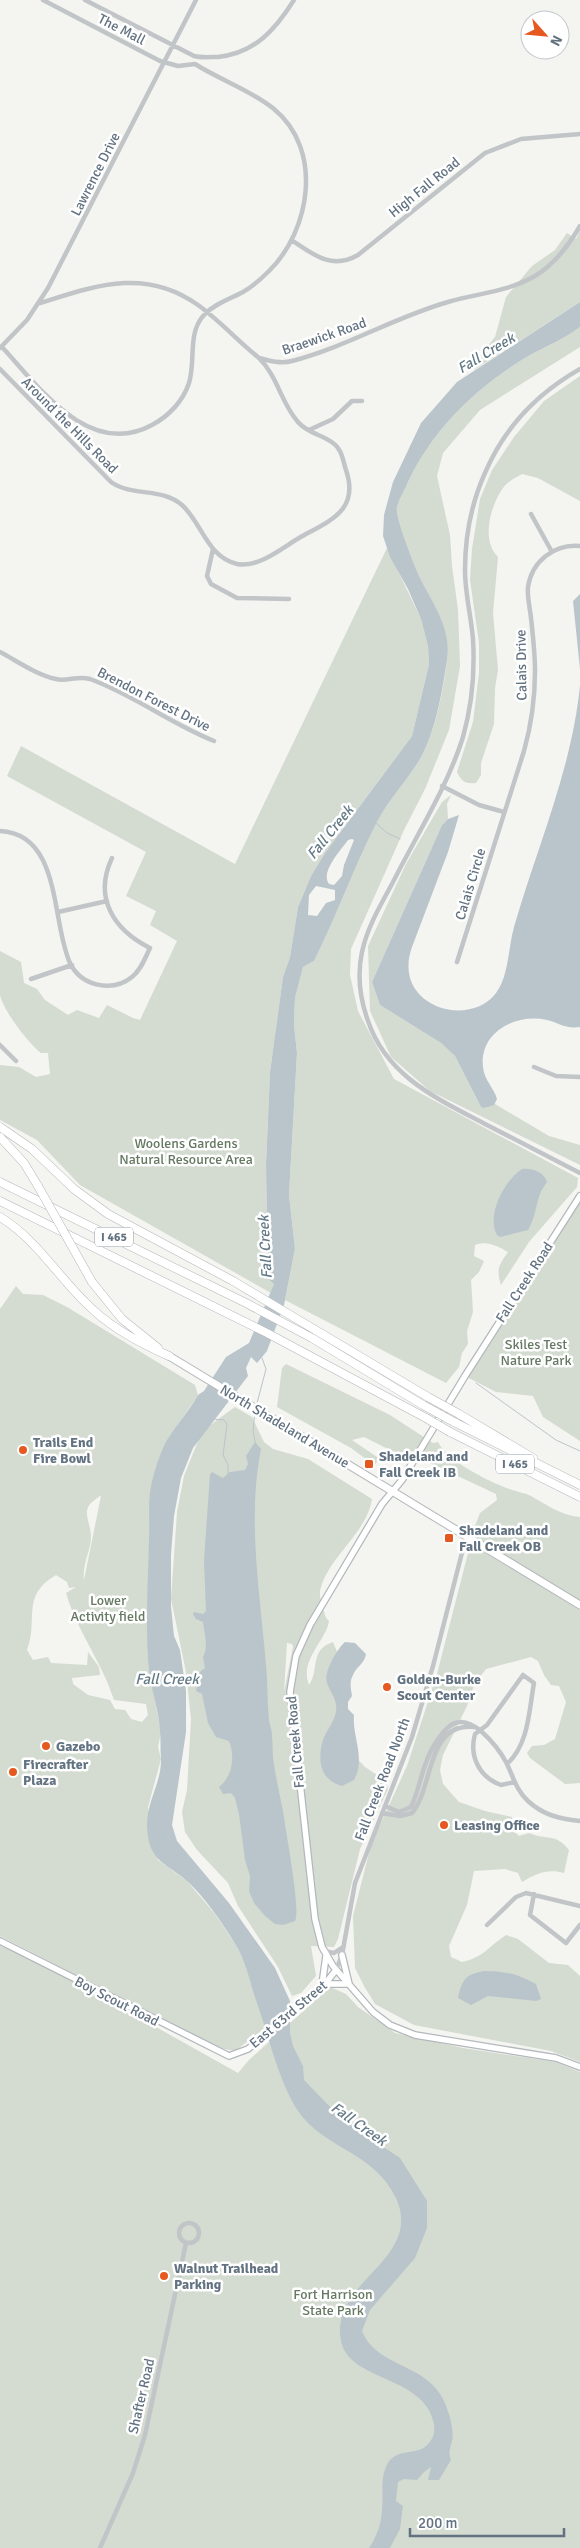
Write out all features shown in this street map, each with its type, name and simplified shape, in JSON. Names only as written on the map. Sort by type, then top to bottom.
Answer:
[{"type":"highway","points":[[0,1127],[32,1149],[74,1189],[108,1214],[233,1281],[314,1334],[344,1346],[563,1476]]},
{"type":"highway","points":[[0,1138],[24,1163],[92,1282],[122,1319],[169,1356]]},
{"type":"highway","name":"I 465","points":[[0,1182],[246,1303],[314,1334],[423,1405],[580,1485]]},
{"type":"highway","name":"I 465","points":[[0,1201],[224,1310],[307,1353],[450,1432],[580,1497]]},
{"type":"highway","points":[[0,1217],[23,1234],[44,1254],[85,1303],[114,1327],[169,1356]]},
{"type":"main road","name":"Fall Creek Road","points":[[580,1196],[393,1492],[382,1504],[303,1639],[291,1677],[292,1722],[315,1920],[325,1953],[336,1970],[374,2014],[405,2032],[549,2056],[580,2067]]},
{"type":"main road","name":"North Shadeland Avenue","points":[[169,1356],[580,1605]]},
{"type":"main road","name":"Boy Scout Road","points":[[0,1941],[219,2053],[228,2056],[236,2054]]},
{"type":"main road","points":[[325,1953],[324,1985],[349,1984],[342,1956]]},
{"type":"main road","name":"East 63rd Street","points":[[236,2054],[248,2049],[324,1985],[336,1970]]},
{"type":"street","name":"The Mall","points":[[43,0],[164,63]]},
{"type":"street","name":"The Mall","points":[[86,0],[198,57]]},
{"type":"street","name":"Lawrence Drive","points":[[1,348],[40,303],[196,0]]},
{"type":"street","points":[[195,64],[198,57],[225,56],[256,44],[275,28],[294,0]]},
{"type":"street","points":[[1,348],[74,420],[106,433],[134,432],[163,418],[184,395],[192,371],[195,330],[207,312],[261,279],[279,260],[293,241],[302,216],[306,186],[302,156],[291,129],[283,117],[270,105],[195,64],[182,67],[164,63]]},
{"type":"street","name":"High Fall Road","points":[[293,241],[324,260],[347,261],[358,255],[486,153],[521,139],[580,134]]},
{"type":"street","name":"Braewick Road","points":[[259,358],[279,362],[293,361],[449,302],[510,288],[535,276],[552,263],[568,246],[580,226]]},
{"type":"street","points":[[40,303],[99,285],[135,282],[159,286],[177,293],[207,312],[259,358]]},
{"type":"street","name":"Around the Hills Road","points":[[0,369],[109,481],[122,488],[158,493],[178,502],[191,515],[213,549],[234,563],[256,562],[329,521],[342,510],[349,498],[350,486],[340,451],[332,442],[296,421],[274,377],[259,358]]},
{"type":"street","points":[[580,369],[547,390],[518,419],[495,452],[477,493],[469,525],[465,556],[466,590],[473,641],[472,693],[462,738],[442,786],[374,918],[364,943],[360,982],[367,1019],[387,1057],[399,1072],[417,1087],[580,1173]]},
{"type":"street","points":[[309,430],[333,420],[352,401],[362,401]]},
{"type":"street","points":[[531,514],[552,552],[566,547],[580,546]]},
{"type":"street","points":[[213,549],[207,576],[211,584],[239,599],[289,599]]},
{"type":"street","name":"Calais Drive","points":[[504,812],[525,746],[534,702],[535,657],[528,586],[535,568],[552,552]]},
{"type":"street","name":"Brendon Forest Drive","points":[[0,652],[53,679],[82,677],[91,679],[140,701],[181,726],[214,742]]},
{"type":"street","points":[[442,786],[479,805],[504,812]]},
{"type":"street","name":"Calais Circle","points":[[457,962],[504,812]]},
{"type":"street","points":[[0,831],[20,836],[40,854],[47,869],[72,965],[82,977],[92,983],[116,985],[136,973],[150,948],[123,930],[113,916],[107,900],[105,881],[112,858]]},
{"type":"street","points":[[58,912],[107,900]]},
{"type":"street","points":[[31,979],[72,965]]},
{"type":"street","points":[[0,1045],[16,1061]]},
{"type":"street","points":[[534,1067],[556,1076],[580,1077]]},
{"type":"street","name":"Fall Creek Road North","points":[[336,1970],[342,1956],[355,1883],[423,1700],[466,1537]]},
{"type":"street","points":[[382,1812],[400,1816],[412,1813],[421,1800],[434,1753],[451,1731],[458,1727],[478,1729],[487,1725],[523,1675],[534,1682],[524,1740],[515,1758],[507,1764]]},
{"type":"street","points":[[385,1806],[399,1812],[411,1808],[430,1752],[447,1728],[461,1721],[470,1722],[494,1744],[525,1798],[540,1810],[558,1818],[580,1822]]},
{"type":"street","points":[[478,1729],[473,1742],[473,1752],[478,1766],[488,1778],[497,1783],[505,1785],[515,1782]]},
{"type":"street","points":[[534,1894],[530,1915],[566,1943],[580,1925]]},
{"type":"street","points":[[486,1925],[518,1896],[534,1894],[580,1906]]},
{"type":"street","points":[[325,1953],[334,1953],[343,1947]]},
{"type":"street","name":"Shafter Road","points":[[192,2223],[197,2228],[198,2237],[193,2242],[186,2243],[179,2236],[180,2229],[184,2224],[192,2223]]},
{"type":"street","name":"Shafter Road","points":[[100,2548],[139,2455],[186,2243]]},
{"type":"green space","points":[[580,231],[580,302],[474,370],[472,366],[495,337],[506,297],[532,266],[555,250],[567,233],[576,239]]},
{"type":"green space","points":[[580,327],[580,347],[480,410],[443,453],[437,476],[450,535],[458,610],[460,666],[449,730],[425,789],[404,830],[351,949],[350,975],[358,1011],[394,1079],[578,1178],[577,1187],[529,1242],[501,1285],[499,1267],[508,1252],[488,1243],[475,1245],[474,1256],[484,1261],[479,1272],[471,1280],[473,1312],[467,1331],[468,1344],[462,1353],[459,1367],[446,1383],[285,1300],[295,1249],[289,1195],[297,1053],[294,1025],[295,998],[303,967],[314,961],[377,822],[426,748],[435,724],[441,698],[447,660],[446,634],[437,610],[419,576],[403,535],[397,512],[399,501],[431,443],[444,426],[475,394],[511,367]]},
{"type":"green space","points":[[580,376],[580,501],[538,478],[522,474],[503,488],[498,495],[491,514],[489,523],[490,542],[498,557],[493,613],[498,670],[495,688],[494,724],[481,763],[481,775],[476,783],[466,783],[457,772],[473,722],[479,673],[479,643],[470,580],[472,549],[480,499],[492,470],[514,437],[544,401]]},
{"type":"green space","name":"Woolens Gardens Natural Resource Area","points":[[387,548],[421,619],[428,646],[429,664],[412,736],[325,853],[311,876],[298,907],[290,957],[283,977],[270,1072],[266,1164],[268,1279],[274,1284],[271,1293],[80,1185],[37,1140],[0,1120],[0,1065],[19,1067],[36,1077],[50,1074],[48,1053],[41,1053],[30,1042],[17,1026],[2,1001],[0,995],[0,951],[21,962],[24,983],[37,989],[45,1000],[68,1015],[77,1010],[99,1018],[107,1005],[140,1020],[177,941],[150,925],[156,911],[126,896],[146,852],[7,776],[21,746],[235,864]]},
{"type":"green space","points":[[451,795],[447,804],[448,819],[442,825],[372,982],[380,1005],[441,1043],[455,1056],[481,1107],[495,1104],[549,1136],[580,1145],[580,1165],[430,1091],[391,1057],[370,1011],[368,946],[406,864],[442,802]]},
{"type":"green space","name":"Skiles Test Nature Park","points":[[580,1200],[580,1441],[543,1417],[533,1396],[496,1392],[465,1376],[510,1312]]},
{"type":"green space","name":"Lower Activity field","points":[[16,1286],[23,1294],[43,1295],[67,1307],[195,1385],[198,1395],[166,1442],[151,1679],[161,1732],[158,1747],[161,1759],[148,1807],[158,1860],[187,1881],[215,1914],[236,1945],[246,1965],[266,2027],[235,2051],[219,2048],[0,1936],[0,1309]],"holes":[[[101,1496],[84,1580],[84,1568],[91,1537],[87,1510],[89,1505]],[[56,1575],[67,1582],[69,1588],[76,1587],[66,1593],[76,1620],[103,1673],[114,1700],[146,1704],[148,1715],[142,1722],[131,1719],[125,1710],[115,1709],[110,1700],[88,1695],[73,1684],[72,1678],[100,1675],[99,1667],[88,1652],[87,1665],[51,1663],[48,1657],[33,1660],[27,1650],[32,1629],[34,1600],[38,1591],[45,1583]]]},
{"type":"green space","points":[[286,1364],[390,1415],[433,1443],[438,1442],[450,1457],[482,1477],[503,1487],[529,1495],[560,1512],[580,1517],[580,1783],[565,1784],[530,1758],[527,1753],[532,1746],[544,1745],[555,1739],[566,1702],[559,1686],[551,1685],[538,1661],[531,1657],[486,1669],[474,1685],[467,1706],[443,1755],[440,1770],[443,1784],[459,1802],[485,1811],[512,1817],[511,1828],[519,1836],[529,1833],[555,1839],[564,1844],[569,1850],[564,1873],[553,1871],[542,1873],[522,1882],[518,1873],[505,1869],[474,1871],[467,1905],[449,1946],[451,1957],[462,1962],[481,1954],[506,1935],[518,1939],[549,1963],[568,1965],[580,1976],[580,2062],[551,2051],[414,2025],[375,2004],[355,1968],[353,1916],[371,1845],[407,1766],[437,1674],[475,1526],[480,1513],[497,1500],[496,1494],[430,1463],[390,1450],[364,1437],[352,1440],[380,1459],[374,1465],[351,1448],[277,1407],[282,1368]]},
{"type":"green space","points":[[235,1407],[252,1417],[264,1442],[273,1449],[308,1459],[372,1499],[362,1524],[324,1578],[320,1597],[326,1618],[329,1621],[310,1659],[307,1667],[307,1676],[309,1685],[318,1655],[326,1645],[333,1642],[338,1654],[346,1747],[365,1767],[386,1781],[388,1789],[360,1849],[338,1939],[334,1947],[311,1946],[316,1976],[301,1993],[292,1996],[278,1967],[238,1906],[228,1883],[197,1850],[185,1832],[182,1812],[187,1790],[191,1719],[186,1672],[171,1599],[177,1512],[184,1476],[202,1431]],"holes":[[[287,1643],[292,1644],[293,1647],[284,1692]]]},
{"type":"green space","name":"Fort Harrison State Park","points":[[0,1946],[47,1966],[238,2073],[249,2060],[330,1987],[346,1994],[358,2007],[395,2033],[463,2048],[555,2062],[580,2072],[580,2548],[0,2548]]},
{"type":"water","name":"Fall Creek","points":[[580,302],[580,327],[562,339],[530,355],[493,380],[475,394],[444,426],[419,462],[397,507],[398,518],[406,544],[419,576],[437,610],[446,634],[447,660],[440,698],[426,748],[377,822],[314,961],[303,967],[295,998],[294,1025],[297,1053],[289,1195],[295,1249],[284,1305],[267,1351],[257,1363],[251,1357],[246,1368],[248,1376],[193,1448],[181,1478],[174,1516],[171,1555],[171,1606],[174,1636],[180,1650],[186,1691],[186,1732],[172,1825],[177,1841],[229,1903],[275,1968],[290,2001],[290,2033],[293,2046],[303,2066],[304,2080],[343,2120],[400,2158],[427,2201],[427,2228],[415,2258],[370,2310],[362,2331],[368,2342],[377,2351],[421,2376],[443,2398],[448,2410],[453,2436],[449,2453],[451,2460],[439,2480],[428,2480],[431,2467],[417,2480],[404,2479],[398,2482],[396,2501],[403,2506],[400,2529],[390,2548],[369,2548],[381,2521],[383,2480],[388,2463],[397,2455],[424,2447],[431,2441],[434,2432],[434,2424],[428,2408],[417,2396],[358,2364],[347,2354],[341,2341],[341,2320],[348,2302],[388,2255],[398,2238],[401,2219],[396,2198],[386,2182],[361,2160],[320,2133],[307,2122],[296,2108],[279,2071],[242,1957],[229,1934],[201,1896],[183,1877],[161,1862],[150,1845],[147,1820],[158,1779],[161,1758],[159,1723],[150,1678],[147,1638],[149,1501],[151,1485],[167,1440],[198,1395],[204,1391],[226,1357],[249,1343],[274,1284],[268,1279],[266,1164],[270,1072],[283,977],[290,957],[298,907],[311,876],[325,853],[412,736],[429,664],[428,646],[421,619],[408,589],[390,557],[383,536],[384,515],[393,482],[421,423],[457,382]],"holes":[[[348,840],[354,840],[344,865],[342,876],[334,885],[329,884],[327,879],[329,867]],[[316,886],[335,890],[335,900],[326,903],[317,916],[308,915],[309,895]]]},
{"type":"water","points":[[580,594],[580,669],[573,601]]},
{"type":"water","points":[[580,685],[580,1027],[566,1026],[547,1020],[523,1019],[502,1028],[493,1035],[483,1055],[483,1067],[485,1076],[497,1099],[494,1105],[484,1108],[481,1107],[455,1056],[441,1043],[380,1005],[372,982],[442,825],[448,819],[459,815],[448,852],[411,951],[408,964],[409,973],[411,981],[418,992],[427,1001],[438,1007],[450,1010],[476,1008],[487,1002],[496,993],[508,962],[514,927],[562,777],[570,747]]},
{"type":"water","points":[[522,1169],[537,1171],[547,1182],[540,1194],[534,1217],[528,1230],[500,1237],[497,1235],[494,1227],[495,1208],[503,1190],[515,1174]]},
{"type":"water","points":[[255,1442],[261,1449],[257,1476],[255,1529],[258,1583],[267,1672],[269,1721],[272,1733],[273,1761],[293,1872],[296,1903],[295,1921],[283,1925],[275,1924],[265,1916],[254,1903],[249,1891],[250,1876],[245,1860],[235,1798],[231,1793],[223,1794],[219,1787],[230,1772],[232,1765],[231,1747],[229,1741],[216,1737],[208,1723],[202,1694],[196,1691],[200,1672],[205,1668],[203,1657],[206,1644],[203,1622],[196,1619],[193,1614],[194,1612],[203,1614],[206,1611],[204,1561],[210,1474],[212,1472],[223,1478],[230,1472],[245,1470],[248,1464],[246,1456]]},
{"type":"water","points":[[345,1642],[355,1643],[366,1654],[364,1660],[354,1672],[351,1685],[352,1696],[348,1702],[348,1709],[354,1715],[359,1764],[354,1780],[342,1786],[329,1779],[325,1774],[320,1755],[323,1740],[336,1712],[335,1700],[327,1683],[327,1673],[335,1655]]},
{"type":"water","points":[[485,1971],[517,1975],[529,1980],[536,1984],[541,1999],[536,2001],[488,1996],[471,2005],[458,1998],[461,1986],[466,1978]]},
{"type":"waterway","points":[[376,823],[387,833],[400,839]]},
{"type":"waterway","points":[[256,1407],[266,1369],[262,1358]]},
{"type":"waterway","points":[[476,1383],[556,1440],[580,1451]]},
{"type":"waterway","points":[[255,1411],[253,1431],[255,1442]]},
{"type":"waterway","points":[[213,1419],[224,1420],[227,1424],[223,1455],[228,1465],[228,1474]]},
{"type":"place","name":"Trails End Fire Bowl","points":[[23,1450]]},
{"type":"place","name":"Shadeland and Fall Creek IB","points":[[369,1464]]},
{"type":"place","name":"Shadeland and Fall Creek OB","points":[[449,1538]]},
{"type":"place","name":"Golden-Burke Scout Center","points":[[387,1687]]},
{"type":"place","name":"Gazebo","points":[[46,1746]]},
{"type":"place","name":"Firecrafter Plaza","points":[[13,1772]]},
{"type":"place","name":"Leasing Office","points":[[444,1825]]},
{"type":"place","name":"Walnut Trailhead Parking","points":[[164,2276]]}]
